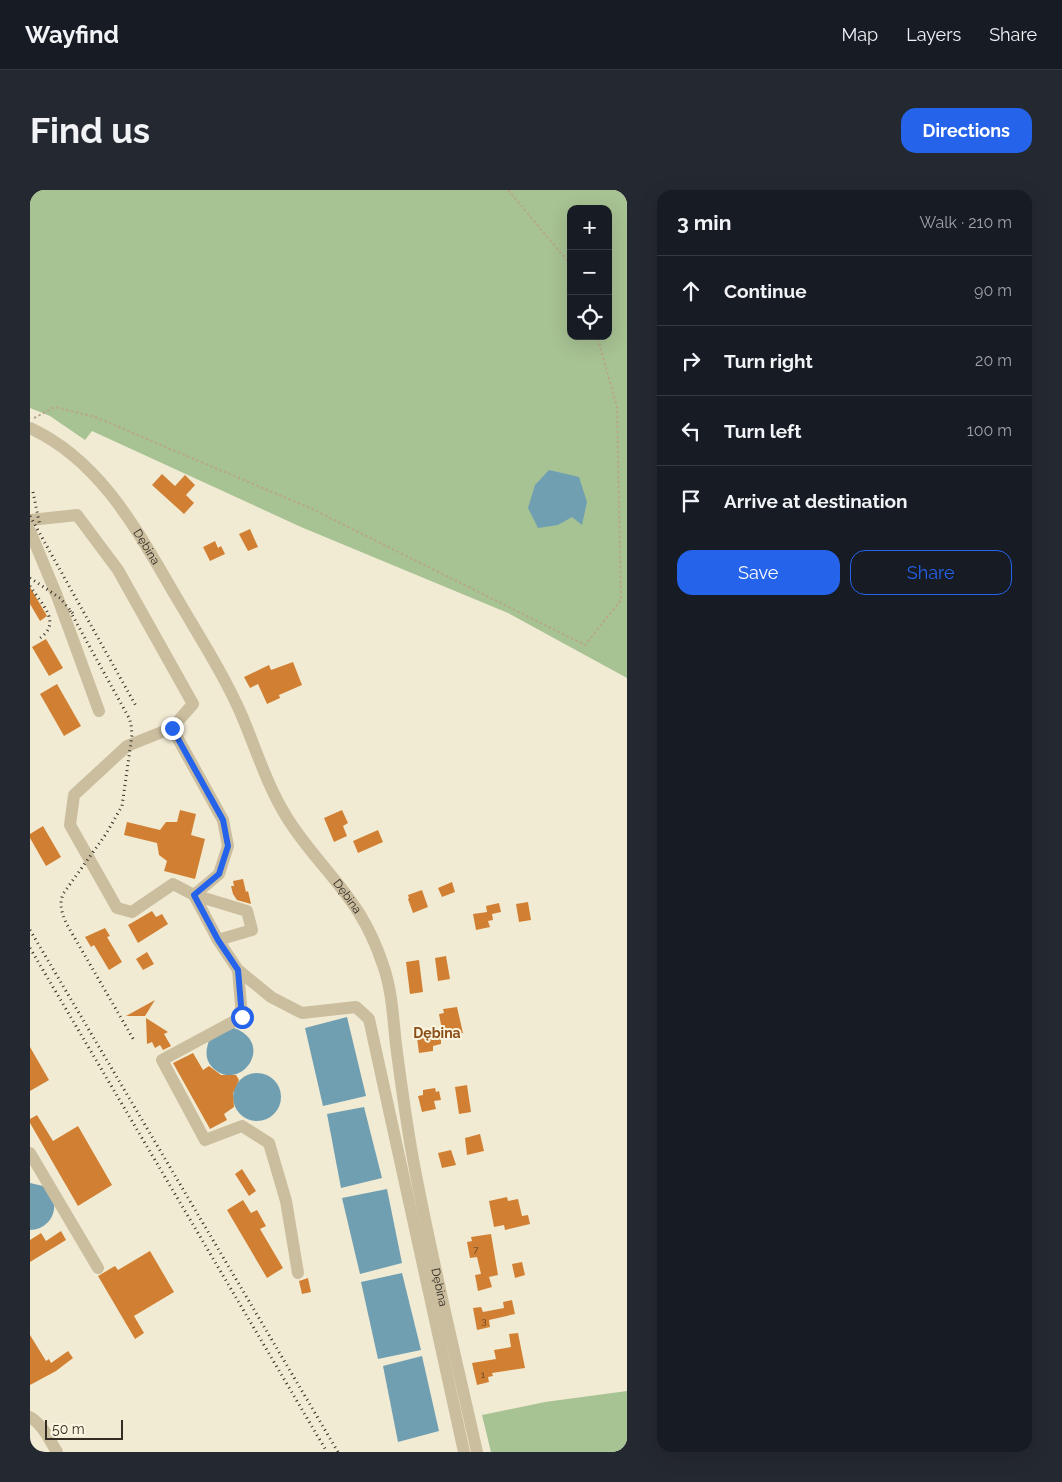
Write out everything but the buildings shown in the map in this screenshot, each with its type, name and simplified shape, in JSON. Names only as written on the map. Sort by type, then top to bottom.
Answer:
[{"type":"street","name":"Dębina","points":[[30,428],[42,433],[68,450],[106,487],[144,541],[206,647],[241,713],[284,814],[304,844],[329,873],[358,912],[373,939],[390,991],[401,1084],[413,1158],[477,1452]]},
{"type":"street","points":[[30,520],[77,515],[118,570],[193,704],[172,728],[127,746],[74,795],[70,825],[117,908],[132,912],[173,884],[194,895],[247,911],[252,930],[218,940]]},
{"type":"street","points":[[30,531],[57,596],[99,711]]},
{"type":"street","points":[[172,728],[223,820],[228,846],[219,874],[194,895]]},
{"type":"street","points":[[194,895],[218,940],[238,970],[272,997],[302,1013],[356,1007],[369,1019],[464,1452]]},
{"type":"street","points":[[238,970],[242,1017],[162,1060],[205,1140],[242,1126],[269,1144],[286,1201],[298,1273]]},
{"type":"street","points":[[30,1153],[98,1268]]},
{"type":"street","points":[[30,1416],[44,1429],[52,1450]]},
{"type":"path","points":[[508,190],[567,260]]},
{"type":"path","points":[[30,420],[54,407],[95,417],[312,509],[585,645],[621,600],[617,407],[598,340]]},
{"type":"green space","points":[[30,190],[627,190],[627,678],[508,613],[301,527],[92,431],[85,440],[50,416],[30,408]]},
{"type":"green space","points":[[627,1391],[627,1452],[491,1452],[482,1415],[545,1402]]},
{"type":"water","points":[[549,470],[579,477],[587,502],[582,525],[572,517],[558,525],[538,528],[528,508],[535,485]]},
{"type":"water","points":[[347,1017],[366,1096],[323,1106],[305,1028]]},
{"type":"water","points":[[234,1028],[247,1035],[252,1045],[253,1055],[249,1064],[242,1071],[233,1075],[222,1074],[209,1064],[206,1053],[208,1045],[210,1038]]},
{"type":"water","points":[[257,1073],[266,1075],[274,1080],[279,1088],[281,1097],[279,1106],[274,1114],[266,1119],[257,1121],[248,1119],[240,1114],[235,1106],[233,1097],[235,1088],[240,1080],[248,1075]]},
{"type":"water","points":[[364,1107],[382,1178],[341,1188],[327,1114]]},
{"type":"water","points":[[30,1183],[43,1186],[54,1203],[54,1208],[48,1222],[40,1228],[30,1230]]},
{"type":"water","points":[[387,1189],[402,1263],[360,1274],[342,1198]]},
{"type":"water","points":[[402,1273],[421,1350],[378,1359],[361,1282]]},
{"type":"water","points":[[422,1356],[439,1431],[398,1442],[383,1366]]},
{"type":"railway","points":[[33,492],[40,526]]},
{"type":"railway","points":[[30,516],[136,706]]},
{"type":"railway","points":[[30,578],[60,598],[75,616]]},
{"type":"railway","points":[[30,586],[45,607],[50,621],[45,634],[37,640]]},
{"type":"railway","points":[[70,611],[129,718],[132,735],[122,806],[106,834],[63,894],[61,902],[63,916],[135,1042]]},
{"type":"railway","points":[[30,930],[338,1452]]},
{"type":"railway","points":[[30,948],[327,1452]]},
{"type":"district","name":"Dębina","points":[[437,1033]]},
{"type":"route","points":[[172,728],[223,820],[228,846],[219,874],[194,895],[218,940],[238,970],[242,1017]]}]
